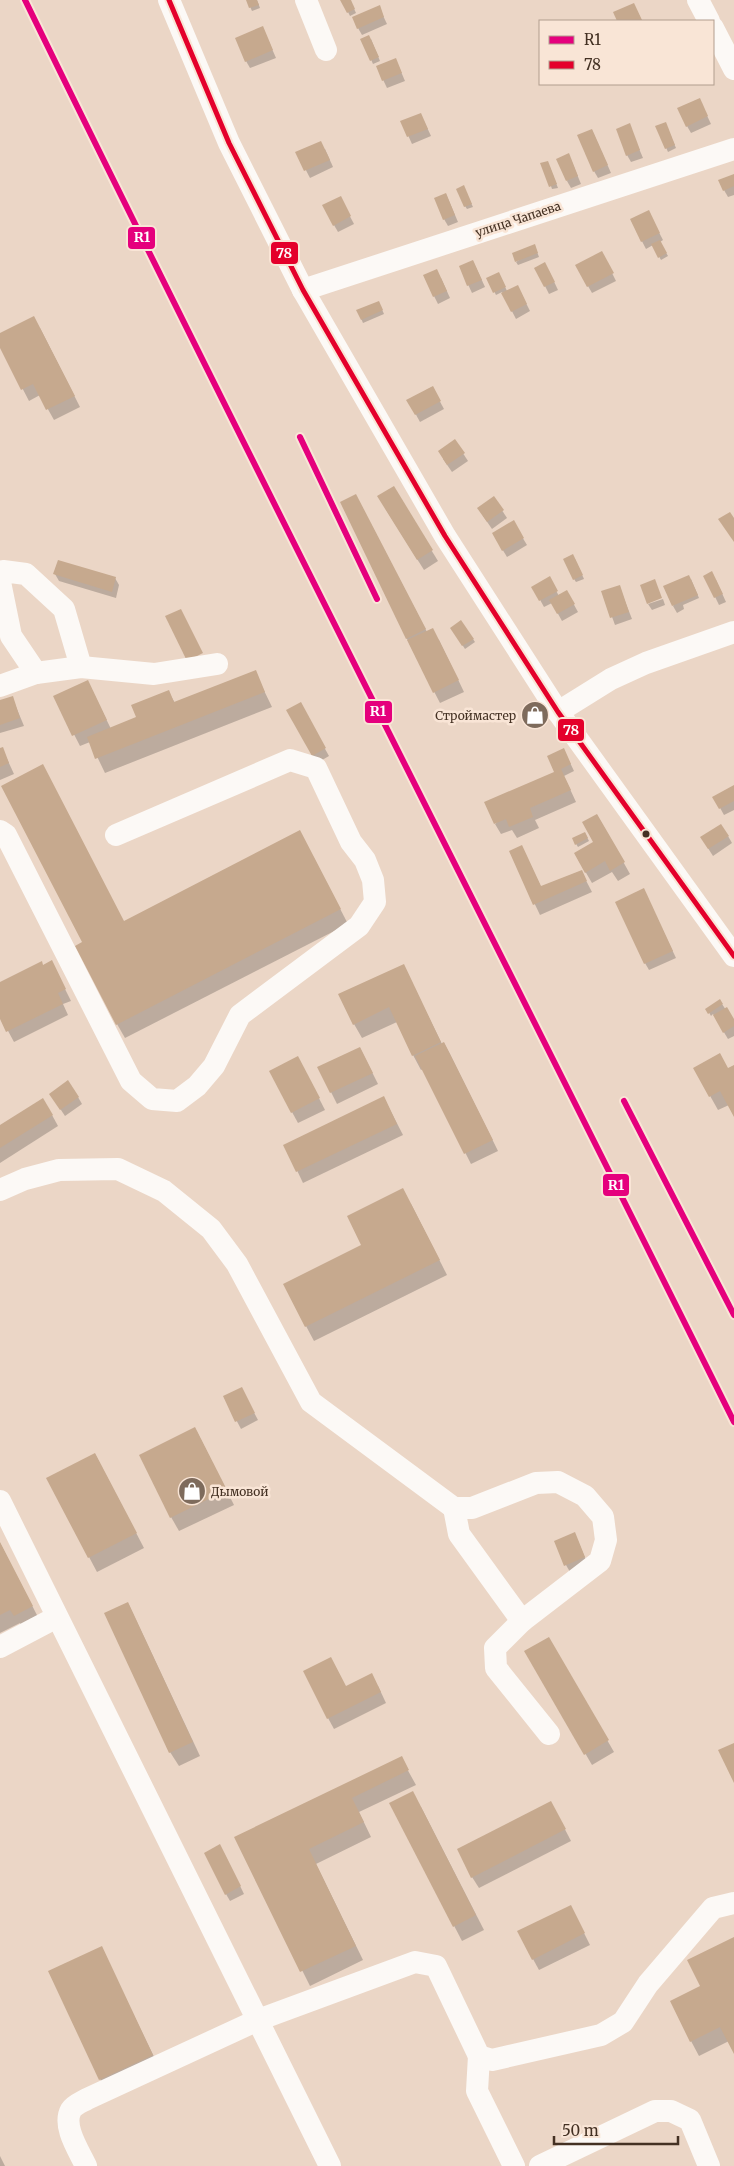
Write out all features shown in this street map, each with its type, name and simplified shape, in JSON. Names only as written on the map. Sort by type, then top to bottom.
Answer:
[{"type":"street","points":[[169,0],[229,143],[303,290],[445,536],[558,712],[734,956]]},
{"type":"street","points":[[306,0],[326,50]]},
{"type":"street","points":[[698,0],[708,20]]},
{"type":"street","points":[[714,30],[734,69]]},
{"type":"street","name":"улица Чапаева","points":[[303,290],[734,149]]},
{"type":"street","points":[[36,673],[11,636],[0,582],[3,571],[26,574],[64,610],[81,667]]},
{"type":"street","points":[[558,712],[611,679],[638,667],[734,632]]},
{"type":"street","points":[[0,686],[36,673],[81,667],[154,674],[217,664]]},
{"type":"street","points":[[0,831],[6,835],[131,1081],[152,1099],[176,1101],[197,1086],[214,1066],[240,1015],[359,926],[375,902],[373,880],[365,860],[351,842],[316,768],[290,760],[116,835]]},
{"type":"street","points":[[0,1190],[25,1179],[59,1170],[118,1169],[164,1191],[211,1229],[237,1264],[311,1402],[454,1508],[472,1508],[536,1483],[558,1482],[585,1496],[603,1517],[606,1540],[600,1560],[522,1621],[495,1648],[496,1668],[549,1734]]},
{"type":"street","points":[[0,1501],[330,2166]]},
{"type":"street","points":[[454,1508],[459,1534],[522,1621]]},
{"type":"street","points":[[0,1647],[57,1617]]},
{"type":"street","points":[[479,2056],[492,2060],[602,2035],[623,2022],[648,1984],[713,1908],[734,1903]]},
{"type":"street","points":[[86,2166],[72,2136],[68,2120],[72,2109],[87,2099],[258,2020],[415,1962],[436,1966],[479,2056],[477,2091],[514,2166]]},
{"type":"street","points":[[540,2166],[655,2111],[671,2111],[690,2120],[709,2166]]},
{"type":"building","points":[[246,0],[257,0],[259,5],[249,8]]},
{"type":"building","points":[[340,0],[351,0],[355,9],[347,13]]},
{"type":"building","points":[[634,3],[642,20],[617,20],[613,12]]},
{"type":"building","points":[[380,5],[384,17],[357,29],[352,17]]},
{"type":"building","points":[[263,26],[273,50],[245,62],[235,38]]},
{"type":"building","points":[[369,35],[379,57],[370,61],[360,39]]},
{"type":"building","points":[[396,58],[402,73],[382,81],[376,66]]},
{"type":"building","points":[[700,98],[708,116],[686,127],[677,108]]},
{"type":"building","points":[[421,113],[428,129],[407,137],[400,121]]},
{"type":"building","points":[[666,122],[675,145],[665,149],[655,126]]},
{"type":"building","points":[[630,123],[640,150],[626,156],[616,129]]},
{"type":"building","points":[[592,129],[608,165],[593,172],[577,135]]},
{"type":"building","points":[[321,141],[330,160],[304,171],[295,152]]},
{"type":"building","points":[[569,153],[578,176],[566,181],[556,159]]},
{"type":"building","points":[[548,161],[557,184],[549,187],[540,163]]},
{"type":"building","points":[[734,174],[734,186],[723,191],[718,180]]},
{"type":"building","points":[[464,185],[472,204],[464,207],[456,189]]},
{"type":"building","points":[[446,193],[455,215],[443,220],[434,198]]},
{"type":"building","points":[[341,196],[351,216],[333,226],[322,205]]},
{"type":"building","points":[[649,210],[660,233],[641,242],[630,219]]},
{"type":"building","points":[[660,240],[667,253],[658,258],[651,244]]},
{"type":"building","points":[[535,244],[538,253],[515,262],[512,253]]},
{"type":"building","points":[[602,251],[614,273],[587,287],[575,265]]},
{"type":"building","points":[[473,260],[482,280],[467,286],[459,266]]},
{"type":"building","points":[[545,262],[555,282],[544,287],[534,268]]},
{"type":"building","points":[[437,269],[447,291],[433,297],[423,275]]},
{"type":"building","points":[[499,272],[506,287],[493,293],[486,278]]},
{"type":"building","points":[[518,285],[527,304],[511,312],[501,293]]},
{"type":"building","points":[[379,301],[383,310],[361,320],[356,310]]},
{"type":"building","points":[[34,316],[75,396],[46,410],[33,384],[21,390],[0,348],[0,333]]},
{"type":"building","points":[[433,386],[441,401],[415,415],[406,400]]},
{"type":"building","points":[[455,439],[465,453],[447,465],[438,451]]},
{"type":"building","points":[[394,486],[433,550],[417,560],[377,496]]},
{"type":"building","points":[[356,494],[426,629],[406,639],[340,502]]},
{"type":"building","points":[[494,496],[504,510],[487,522],[477,508]]},
{"type":"building","points":[[730,512],[734,518],[734,542],[718,519]]},
{"type":"building","points":[[514,520],[524,538],[502,551],[492,533]]},
{"type":"building","points":[[573,554],[583,575],[573,580],[563,559]]},
{"type":"building","points":[[58,560],[116,577],[112,592],[53,574]]},
{"type":"building","points":[[712,571],[723,594],[714,598],[703,576]]},
{"type":"building","points":[[689,575],[698,595],[672,606],[663,586]]},
{"type":"building","points":[[550,576],[558,591],[539,601],[531,587]]},
{"type":"building","points":[[655,579],[662,598],[647,604],[640,585]]},
{"type":"building","points":[[620,585],[629,612],[610,618],[601,591]]},
{"type":"building","points":[[567,590],[575,604],[557,614],[549,600]]},
{"type":"building","points":[[181,609],[203,653],[187,661],[165,616]]},
{"type":"building","points":[[461,620],[474,639],[462,646],[450,628]]},
{"type":"building","points":[[433,628],[459,680],[433,693],[407,640]]},
{"type":"building","points":[[256,670],[265,692],[95,759],[87,737],[136,717],[131,705],[169,690],[174,702]]},
{"type":"building","points":[[88,680],[107,720],[72,736],[53,696]]},
{"type":"building","points":[[13,696],[20,718],[0,725],[0,700]]},
{"type":"building","points":[[301,702],[326,748],[312,756],[286,710]]},
{"type":"building","points":[[3,747],[9,763],[0,767],[0,748]]},
{"type":"building","points":[[564,748],[571,764],[561,769],[571,790],[530,808],[533,817],[509,827],[506,819],[494,824],[484,802],[554,772],[547,756]]},
{"type":"building","points":[[43,764],[124,921],[300,830],[341,909],[116,1025],[75,946],[82,942],[1,786]]},
{"type":"building","points":[[734,785],[734,801],[719,809],[712,797]]},
{"type":"building","points":[[597,814],[625,862],[610,871],[605,861],[585,873],[574,853],[593,842],[582,822]]},
{"type":"building","points":[[721,824],[729,836],[708,849],[700,837]]},
{"type":"building","points":[[585,832],[588,838],[575,845],[572,838]]},
{"type":"building","points":[[522,845],[541,886],[582,870],[587,881],[533,905],[509,851]]},
{"type":"building","points":[[644,888],[673,951],[644,964],[615,902]]},
{"type":"building","points":[[52,960],[66,989],[58,993],[63,1004],[6,1032],[0,1019],[0,982],[42,961],[43,965]]},
{"type":"building","points":[[404,964],[441,1042],[412,1056],[389,1007],[353,1025],[338,994]]},
{"type":"building","points":[[720,999],[723,1004],[708,1014],[705,1009]]},
{"type":"building","points":[[727,1007],[734,1019],[734,1026],[723,1033],[713,1015]]},
{"type":"building","points":[[444,1042],[493,1140],[464,1154],[415,1056]]},
{"type":"building","points":[[360,1047],[373,1073],[330,1093],[317,1067]]},
{"type":"building","points":[[720,1053],[728,1068],[734,1065],[734,1117],[720,1091],[709,1097],[693,1068]]},
{"type":"building","points":[[298,1056],[320,1098],[291,1113],[269,1071]]},
{"type":"building","points":[[68,1080],[79,1097],[60,1110],[49,1094]]},
{"type":"building","points":[[384,1096],[397,1124],[296,1172],[283,1145]]},
{"type":"building","points":[[43,1098],[53,1115],[0,1148],[0,1125]]},
{"type":"building","points":[[403,1188],[440,1260],[305,1327],[283,1284],[361,1245],[347,1216]]},
{"type":"building","points":[[242,1387],[255,1413],[235,1422],[223,1396]]},
{"type":"building","points":[[195,1427],[227,1490],[170,1518],[139,1455]]},
{"type":"building","points":[[95,1453],[137,1533],[88,1558],[46,1478]]},
{"type":"building","points":[[575,1532],[585,1557],[564,1566],[554,1541]]},
{"type":"building","points":[[0,1542],[33,1606],[14,1616],[10,1610],[0,1615]]},
{"type":"building","points":[[128,1602],[193,1742],[169,1753],[104,1613]]},
{"type":"building","points":[[549,1637],[609,1740],[584,1755],[524,1651]]},
{"type":"building","points":[[331,1657],[346,1686],[372,1673],[381,1692],[327,1719],[303,1671]]},
{"type":"building","points":[[734,1743],[734,1783],[718,1750]]},
{"type":"building","points":[[402,1756],[409,1770],[352,1798],[364,1822],[309,1849],[356,1946],[300,1972],[234,1837]]},
{"type":"building","points":[[413,1791],[476,1915],[453,1927],[389,1803]]},
{"type":"building","points":[[551,1801],[566,1829],[471,1878],[457,1849]]},
{"type":"building","points":[[220,1844],[241,1886],[225,1895],[204,1853]]},
{"type":"building","points":[[571,1905],[585,1933],[532,1960],[517,1931]]},
{"type":"building","points":[[734,1937],[734,2054],[720,2027],[690,2042],[670,2001],[700,1986],[687,1960]]},
{"type":"building","points":[[102,1946],[153,2055],[99,2080],[48,1971]]},
{"type":"transit line","name":"R1","points":[[25,0],[112,178],[734,1422]]},
{"type":"transit line","name":"78","points":[[169,0],[229,143],[303,290],[445,536],[558,712],[734,956]]},
{"type":"transit line","name":"R1","points":[[300,437],[377,599]]},
{"type":"transit line","name":"R1","points":[[624,1101],[734,1315]]},
{"type":"place","name":"Строймастер","points":[[535,715]]},
{"type":"place","name":"Дымовой","points":[[192,1491]]}]
